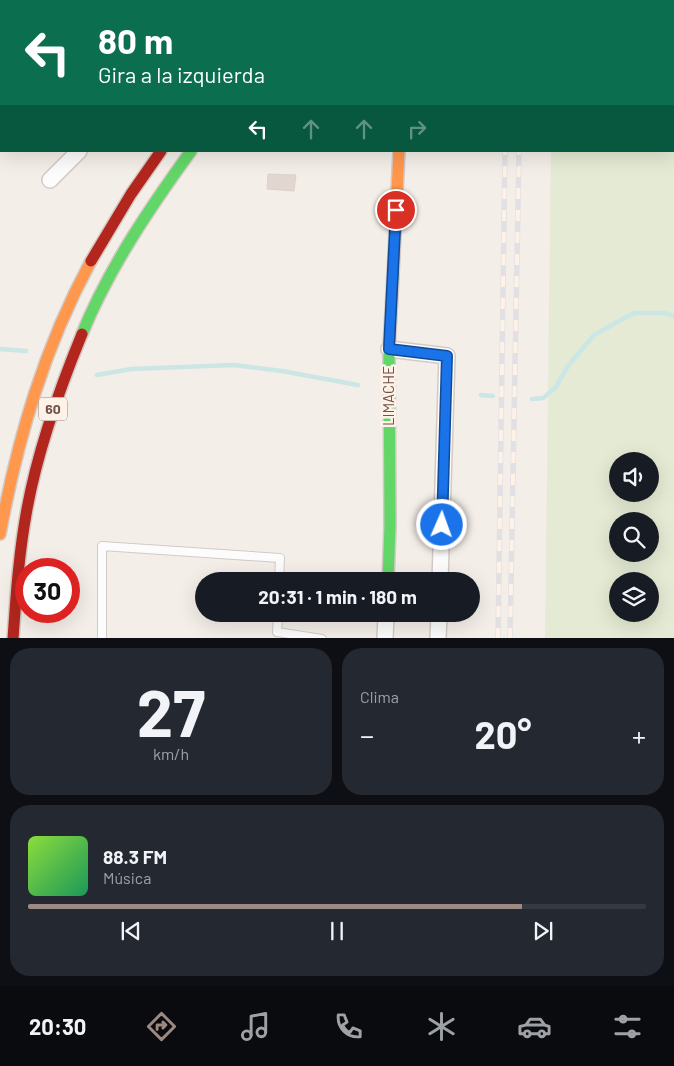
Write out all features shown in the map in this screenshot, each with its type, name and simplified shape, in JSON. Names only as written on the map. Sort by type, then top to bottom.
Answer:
[{"type":"main road","name":"60","points":[[0,534],[20,435],[59,325],[76,289],[110,228],[160,152]]},
{"type":"main road","name":"60","points":[[13,638],[17,580],[29,499],[45,436],[63,381],[91,313],[134,234],[190,152]]},
{"type":"main road","name":"LIMACHE","points":[[388,572],[390,526],[389,349],[398,152]]},
{"type":"street","points":[[50,180],[78,152]]},
{"type":"street","points":[[389,349],[447,356],[440,572]]},
{"type":"street","points":[[385,638],[386,622]]},
{"type":"street","points":[[438,638],[439,622]]},
{"type":"lane","points":[[102,638],[102,546],[280,558],[279,572]]},
{"type":"lane","points":[[278,622],[277,632],[322,638]]},
{"type":"green space","points":[[551,152],[674,152],[674,638],[545,638]]},
{"type":"building","points":[[268,174],[296,175],[294,191],[267,189]]},
{"type":"waterway","points":[[532,399],[543,398],[555,388],[568,366],[594,335],[634,313],[664,313],[674,316]]},
{"type":"waterway","points":[[0,349],[26,351]]},
{"type":"waterway","points":[[97,375],[131,369],[234,365],[282,371],[358,385]]},
{"type":"waterway","points":[[481,395],[493,396]]},
{"type":"railway","points":[[498,638],[505,152]]},
{"type":"railway","points":[[510,638],[519,152]]},
{"type":"traffic: fast","points":[[82,334],[117,262],[190,152]]},
{"type":"traffic: fast","points":[[388,572],[390,526],[389,349],[393,275]]},
{"type":"traffic: slow","points":[[393,275],[399,152]]},
{"type":"traffic: slow","points":[[0,534],[24,428],[46,360],[59,327],[91,261]]},
{"type":"traffic: jam","points":[[91,261],[131,194],[160,152]]},
{"type":"traffic: jam","points":[[13,638],[24,525],[37,464],[50,420],[82,334]]},
{"type":"route","points":[[396,210],[389,349],[447,356],[442,525]]}]
